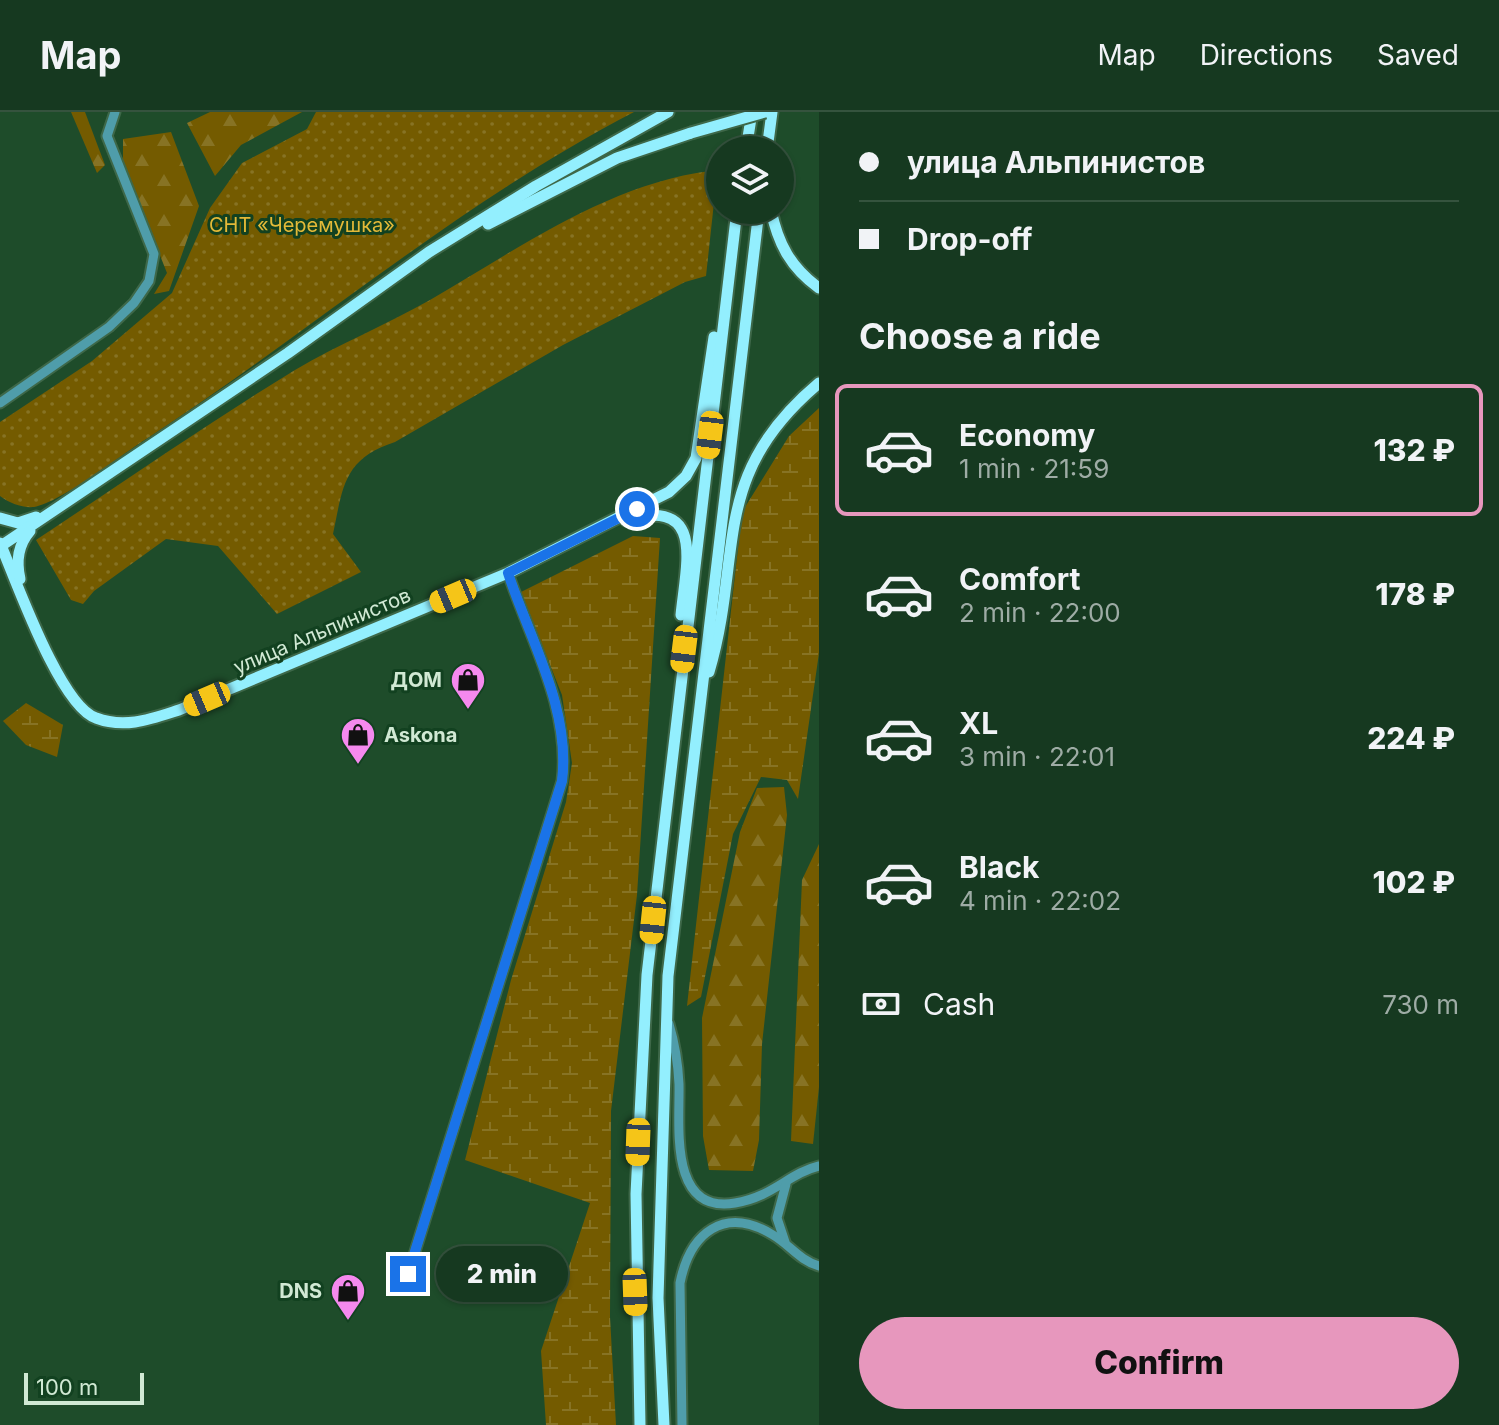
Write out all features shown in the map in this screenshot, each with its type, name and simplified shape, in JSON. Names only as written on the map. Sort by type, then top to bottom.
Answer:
[{"type":"main road","points":[[0,545],[429,252],[536,186],[668,112]]},
{"type":"main road","points":[[748,136],[752,112]]},
{"type":"main road","points":[[376,291],[574,179],[653,144],[765,112]]},
{"type":"main road","points":[[771,136],[772,112]]},
{"type":"main road","points":[[640,1425],[635,1292],[647,975],[735,224]]},
{"type":"main road","points":[[664,1425],[658,1298],[666,1005],[678,868],[757,224]]},
{"type":"main road","points":[[774,224],[788,258],[819,288]]},
{"type":"main road","points":[[610,525],[669,492],[692,467],[718,315],[728,283]]},
{"type":"main road","points":[[699,703],[716,648],[732,525],[741,491],[767,439],[797,402],[819,383]]},
{"type":"main road","points":[[0,518],[23,522],[72,498]]},
{"type":"main road","points":[[610,525],[661,514],[675,519],[683,529],[687,548],[675,671],[676,710]]},
{"type":"main road","points":[[29,610],[18,561],[26,534],[48,515]]},
{"type":"main road","name":"улица Альпинистов","points":[[0,545],[56,673],[80,709],[94,718],[120,724],[179,710],[508,573],[610,525]]},
{"type":"street","points":[[0,403],[109,327],[134,303],[149,281],[154,254],[107,136],[115,112]]},
{"type":"street","points":[[408,1274],[563,771],[565,749],[556,703],[508,573]]},
{"type":"street","points":[[666,1005],[677,1056],[680,1153],[689,1184],[707,1199],[726,1204],[758,1197],[819,1166]]},
{"type":"street","points":[[786,1184],[777,1218],[786,1244]]},
{"type":"street","points":[[682,1425],[680,1283],[689,1251],[703,1233],[735,1223],[760,1229],[786,1244],[796,1256],[819,1266]]},
{"type":"green space","points":[[71,112],[85,112],[105,165],[97,173]]},
{"type":"green space","points":[[210,112],[302,112],[241,145],[215,176],[187,123]]},
{"type":"green space","name":"СНТ «Черемушка»","points":[[316,112],[634,112],[570,147],[447,226],[209,397],[76,487],[34,507],[25,507],[0,496],[0,422],[92,361],[172,293],[210,208],[242,163],[307,129]]},
{"type":"green space","points":[[171,132],[199,206],[169,291],[154,294],[167,273],[123,162],[123,139]]},
{"type":"green space","points":[[706,172],[706,224],[712,224],[706,276],[685,282],[563,345],[365,457],[355,466],[343,489],[333,534],[361,572],[277,614],[218,546],[166,539],[94,591],[83,604],[71,600],[36,540],[295,370],[430,300],[565,221],[636,189]]},
{"type":"green space","points":[[819,408],[819,653],[798,799],[787,780],[761,777],[733,834],[701,997],[687,1006],[742,512],[789,436]]},
{"type":"green space","points":[[633,536],[660,538],[637,895],[611,1111],[610,1317],[616,1425],[546,1425],[541,1351],[590,1203],[465,1160],[511,980],[566,802],[572,763],[562,695],[521,592]]},
{"type":"green space","points":[[26,703],[63,725],[57,757],[26,745],[3,721]]},
{"type":"green space","points":[[784,787],[787,815],[762,1044],[759,1140],[753,1171],[709,1170],[703,1136],[702,1018],[740,832],[757,788]]},
{"type":"green space","points":[[819,844],[819,1087],[813,1144],[791,1141],[802,880]]},
{"type":"place","name":"ДОМ","points":[[468,711]]},
{"type":"place","name":"Askona","points":[[358,766]]},
{"type":"place","name":"DNS","points":[[348,1322]]},
{"type":"route","points":[[408,1274],[562,781],[565,749],[556,703],[508,573],[637,509]]}]
